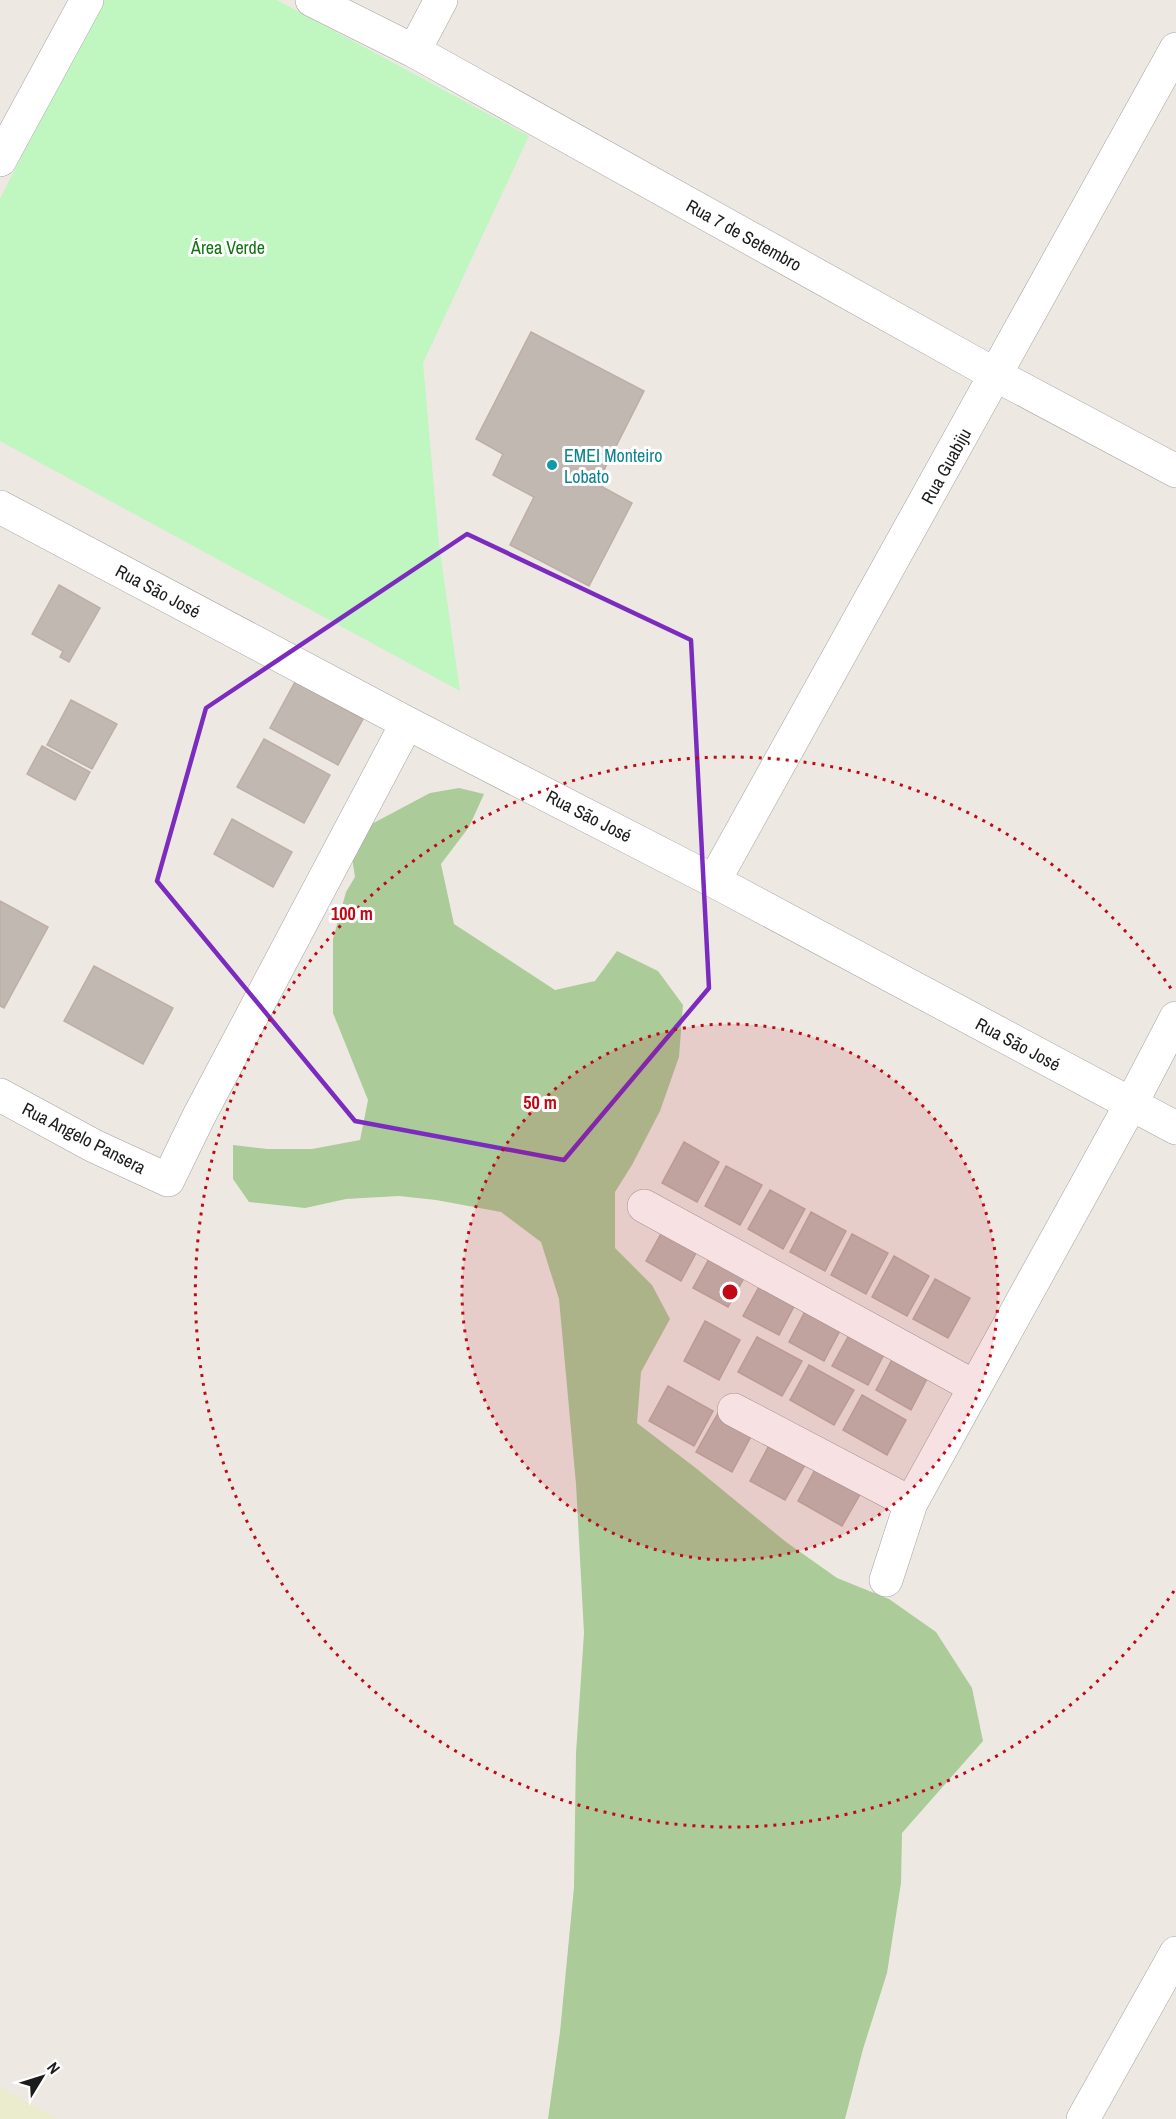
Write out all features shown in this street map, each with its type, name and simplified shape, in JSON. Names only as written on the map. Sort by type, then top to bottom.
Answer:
[{"type":"street","points":[[0,160],[87,0]]},
{"type":"street","name":"Rua 7 de Setembro","points":[[312,0],[414,51],[996,375],[1176,471]]},
{"type":"street","points":[[414,51],[441,0]]},
{"type":"street","name":"Rua Guabiju","points":[[714,881],[1176,50]]},
{"type":"street","name":"Rua São José","points":[[0,507],[407,723],[714,881],[1176,1128]]},
{"type":"street","name":"Rua Angelo Pansera","points":[[0,1095],[94,1146],[168,1180],[198,1116],[407,723]]},
{"type":"street","points":[[886,1580],[911,1503],[1176,1018]]},
{"type":"street","points":[[644,1206],[975,1387]]},
{"type":"street","points":[[734,1410],[911,1503]]},
{"type":"street","points":[[1083,2119],[1176,1953]]},
{"type":"highlighted area","points":[[467,534],[691,640],[709,988],[564,1160],[355,1121],[157,881],[206,708]]},
{"type":"green space","name":"Área Verde","points":[[100,0],[277,0],[529,136],[423,363],[439,544],[460,691],[0,441],[0,199]]},
{"type":"green space","points":[[459,788],[484,794],[469,827],[441,864],[454,924],[555,990],[595,981],[617,951],[658,971],[683,1005],[679,1057],[660,1111],[615,1192],[615,1248],[652,1285],[670,1319],[641,1372],[637,1423],[786,1542],[837,1578],[889,1599],[936,1632],[972,1688],[983,1741],[902,1833],[901,1883],[887,1973],[863,2049],[845,2119],[548,2119],[560,2032],[574,1887],[576,1753],[584,1633],[576,1484],[559,1299],[541,1242],[501,1212],[399,1196],[346,1199],[305,1208],[249,1202],[233,1179],[233,1145],[268,1149],[312,1149],[360,1140],[368,1100],[333,1013],[333,939],[346,892],[355,877],[351,851],[366,827],[430,793]]},
{"type":"green space","points":[[0,2087],[58,2119],[0,2119]]},
{"type":"building","name":"EMEI Monteiro Lobato","points":[[531,332],[644,391],[597,484],[632,503],[589,586],[510,545],[534,497],[493,475],[503,454],[476,439]]},
{"type":"building","points":[[59,585],[100,608],[69,662],[60,657],[63,651],[32,634]]},
{"type":"building","points":[[295,682],[363,719],[338,765],[270,728]]},
{"type":"building","points":[[71,700],[117,724],[92,769],[47,745]]},
{"type":"building","points":[[264,739],[330,775],[304,823],[237,787]]},
{"type":"building","points":[[42,746],[90,772],[75,800],[27,774]]},
{"type":"building","points":[[232,819],[292,852],[273,887],[214,854]]},
{"type":"building","points":[[0,901],[48,927],[4,1008],[0,1006]]},
{"type":"building","points":[[94,966],[173,1008],[143,1064],[64,1021]]},
{"type":"building","points":[[684,1142],[719,1162],[697,1202],[662,1183]]},
{"type":"building","points":[[726,1166],[762,1185],[740,1225],[705,1206]]},
{"type":"building","points":[[770,1190],[805,1209],[783,1249],[748,1229]]},
{"type":"building","points":[[811,1212],[846,1231],[825,1271],[790,1252]]},
{"type":"building","points":[[668,1221],[703,1240],[681,1281],[646,1261]]},
{"type":"building","points":[[852,1234],[888,1253],[866,1294],[831,1275]]},
{"type":"building","points":[[715,1248],[750,1267],[728,1307],[693,1288]]},
{"type":"building","points":[[894,1256],[929,1276],[907,1316],[872,1297]]},
{"type":"building","points":[[765,1276],[800,1295],[779,1335],[743,1316]]},
{"type":"building","points":[[935,1279],[970,1298],[948,1338],[913,1319]]},
{"type":"building","points":[[810,1302],[845,1321],[824,1361],[789,1342]]},
{"type":"building","points":[[705,1321],[740,1340],[719,1380],[684,1361]]},
{"type":"building","points":[[854,1326],[889,1345],[868,1385],[832,1366]]},
{"type":"building","points":[[757,1337],[802,1361],[782,1396],[738,1372]]},
{"type":"building","points":[[897,1350],[932,1369],[911,1410],[876,1390]]},
{"type":"building","points":[[809,1365],[854,1390],[834,1425],[790,1400]]},
{"type":"building","points":[[668,1386],[713,1411],[694,1446],[649,1421]]},
{"type":"building","points":[[862,1395],[906,1420],[887,1455],[843,1430]]},
{"type":"building","points":[[721,1408],[756,1427],[732,1472],[696,1452]]},
{"type":"building","points":[[774,1436],[810,1456],[785,1500],[750,1481]]},
{"type":"building","points":[[817,1466],[862,1491],[842,1526],[798,1501]]},
{"type":"place","name":"EMEI Monteiro Lobato","points":[[552,465]]}]
